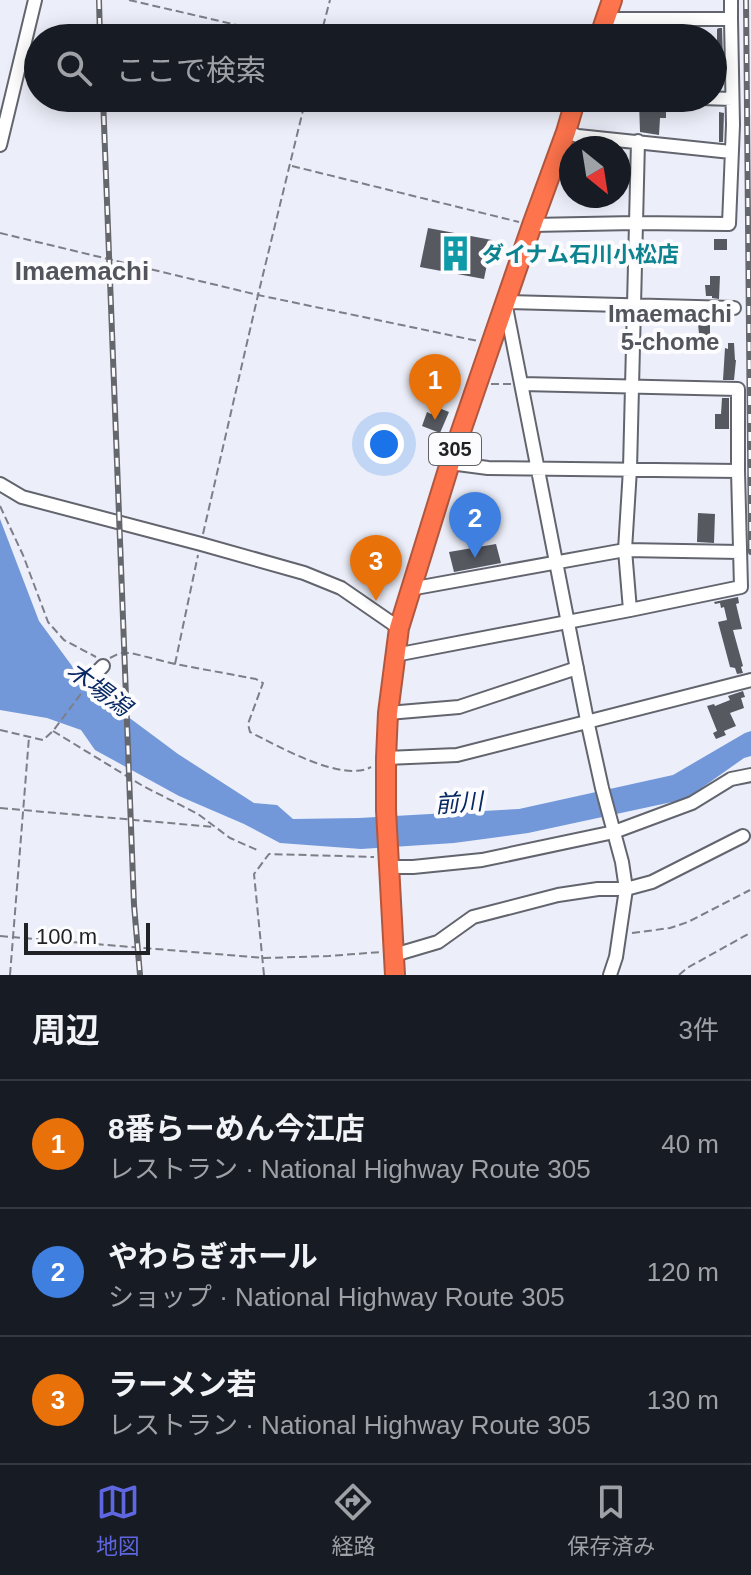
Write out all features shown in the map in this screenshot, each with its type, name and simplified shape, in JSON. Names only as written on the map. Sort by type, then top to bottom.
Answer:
[{"type":"highway","points":[[604,24],[612,0]]},
{"type":"highway","name":"305","points":[[395,975],[386,758],[388,713],[399,628],[450,463],[572,112]]},
{"type":"street","points":[[29,24],[35,0]]},
{"type":"street","points":[[532,225],[729,224],[733,125],[731,0]]},
{"type":"street","points":[[606,19],[731,19]]},
{"type":"street","points":[[0,145],[24,46]]},
{"type":"street","points":[[727,99],[732,99]]},
{"type":"street","points":[[566,132],[578,136],[731,152]]},
{"type":"street","points":[[630,610],[625,550],[630,469],[638,141]]},
{"type":"street","points":[[611,975],[626,889],[622,862],[587,720],[505,302],[734,308]]},
{"type":"street","points":[[395,655],[741,587],[738,389],[522,384]]},
{"type":"street","points":[[450,463],[488,468],[738,471]]},
{"type":"street","points":[[0,484],[22,497],[304,573],[341,588],[399,628]]},
{"type":"street","points":[[410,589],[625,550],[740,552]]},
{"type":"street","points":[[388,713],[459,707],[577,668]]},
{"type":"street","points":[[386,758],[457,755],[751,680]]},
{"type":"street","points":[[389,863],[413,867],[482,860],[614,832],[692,803],[731,779],[751,775]]},
{"type":"street","points":[[394,953],[438,942],[473,917],[558,895],[598,889],[626,889],[652,882],[743,836]]},
{"type":"path","points":[[129,0],[233,24]]},
{"type":"path","points":[[324,24],[330,0]]},
{"type":"path","points":[[175,664],[258,295],[303,112]]},
{"type":"path","points":[[291,166],[532,225]]},
{"type":"path","points":[[0,233],[258,295],[491,344]]},
{"type":"path","points":[[477,383],[522,384]]},
{"type":"path","points":[[0,506],[23,555],[48,622],[64,640],[97,657],[101,669]]},
{"type":"path","points":[[0,730],[43,740],[109,658],[120,653],[131,653],[263,683],[248,724],[250,732],[314,763],[362,772],[386,758]]},
{"type":"path","points":[[53,731],[143,786],[198,814],[230,838],[257,850]]},
{"type":"path","points":[[10,975],[29,737]]},
{"type":"path","points":[[0,808],[214,827]]},
{"type":"path","points":[[264,975],[254,874],[269,854],[389,863]]},
{"type":"path","points":[[619,934],[670,928],[688,922],[750,890]]},
{"type":"path","points":[[679,975],[750,933]]},
{"type":"path","points":[[0,936],[264,958],[394,953]]},
{"type":"water","points":[[0,519],[39,621],[72,666],[100,696],[178,754],[254,803],[277,805],[293,819],[519,809],[673,775],[751,731],[751,756],[686,799],[528,833],[454,843],[361,849],[280,843],[179,796],[95,750],[81,730],[47,718],[0,710]]},
{"type":"building","points":[[639,112],[666,112],[666,118],[660,118],[659,135],[640,132]]},
{"type":"building","points":[[719,112],[724,113],[723,142],[719,142]]},
{"type":"building","name":"ダイナム石川小松店","points":[[428,228],[492,240],[484,279],[420,267]]},
{"type":"building","points":[[714,239],[727,239],[727,250],[714,250]]},
{"type":"building","points":[[710,276],[720,276],[719,299],[706,296],[705,285],[710,285]]},
{"type":"building","points":[[698,324],[710,324],[710,343],[700,343]]},
{"type":"building","points":[[728,343],[734,343],[734,380],[723,380]]},
{"type":"building","points":[[722,398],[729,398],[729,429],[715,429],[715,414],[721,414]]},
{"type":"building","points":[[434,406],[449,412],[440,433],[422,426],[427,412],[431,414]]},
{"type":"building","points":[[698,513],[715,514],[714,543],[697,542]]},
{"type":"building","points":[[496,544],[501,563],[454,572],[449,552]]},
{"type":"building","points":[[738,597],[739,603],[736,604],[742,629],[733,630],[743,673],[737,674],[735,668],[730,667],[718,622],[727,620],[724,607],[714,602]]},
{"type":"building","points":[[743,691],[745,697],[741,698],[744,708],[730,713],[736,726],[716,739],[713,733],[717,731],[707,706],[730,700],[728,696]]},
{"type":"railway","points":[[99,0],[100,24]]},
{"type":"railway","points":[[746,0],[751,552]]},
{"type":"railway","points":[[104,112],[134,905],[140,975]]},
{"type":"place","name":"ダイナム石川小松店","points":[[456,254]]},
{"type":"place","name":"8番らーめん今江店","points":[[435,420]]},
{"type":"place","name":"やわらぎホール","points":[[475,558]]},
{"type":"place","name":"ラーメン若","points":[[376,601]]},
{"type":"district","name":"Imaemachi","points":[[82,271]]},
{"type":"district","name":"Imaemachi 5-chome","points":[[670,328]]},
{"type":"water label","name":"木場潟","points":[[99,689]]},
{"type":"water label","name":"前川","points":[[459,803]]}]
